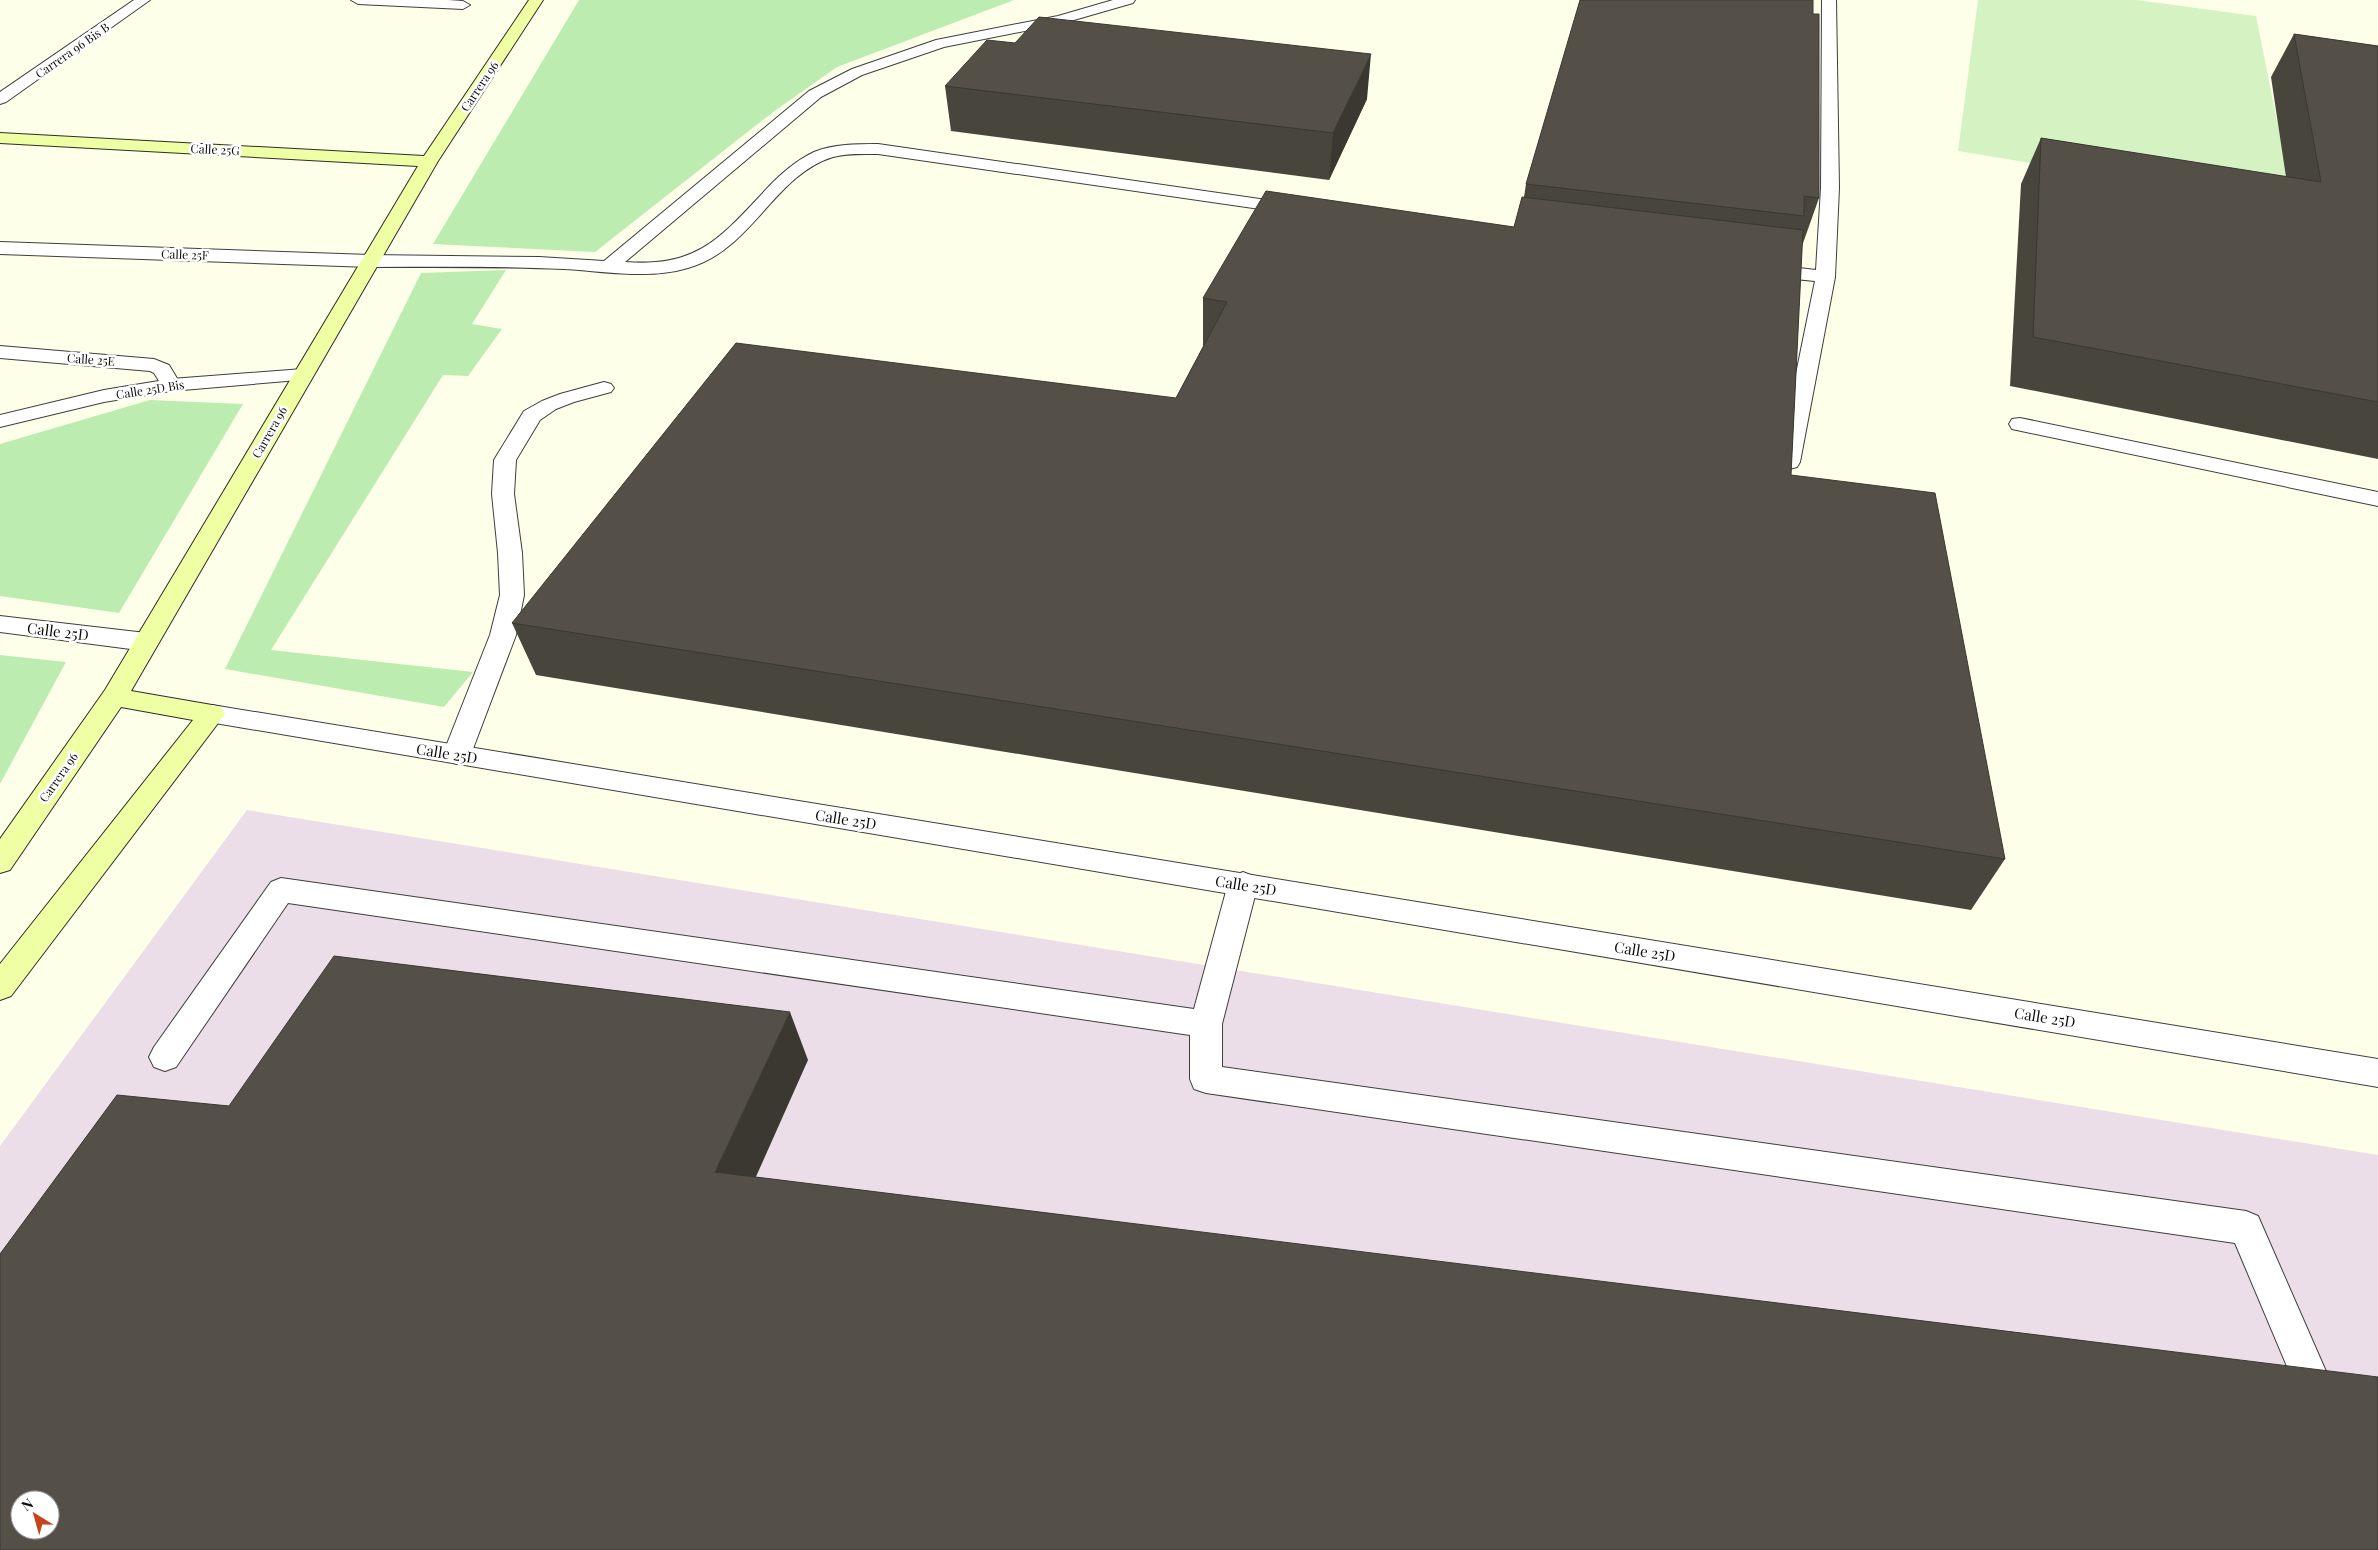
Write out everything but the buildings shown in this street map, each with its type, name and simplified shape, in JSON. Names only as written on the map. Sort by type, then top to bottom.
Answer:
[{"type":"street","name":"Carrera 96 Bis B","points":[[0,100],[143,0]]},
{"type":"street","points":[[358,0],[463,5]]},
{"type":"street","name":"Carrera 96","points":[[0,862],[114,697],[429,161],[536,0]]},
{"type":"street","points":[[608,268],[815,94],[857,72],[940,43],[1060,20],[1128,0]]},
{"type":"street","points":[[1790,462],[1825,277],[1830,188],[1829,0]]},
{"type":"street","name":"Calle 25G","points":[[0,138],[429,161]]},
{"type":"street","name":"Calle 25F","points":[[0,248],[370,261],[565,264],[646,270],[672,266],[699,258],[730,237],[799,169],[818,157],[842,150],[878,148],[1313,211]]},
{"type":"street","points":[[1746,267],[1825,277]]},
{"type":"street","name":"Calle 25E","points":[[0,352],[154,364],[162,369],[171,385]]},
{"type":"street","name":"Calle 25D Bis","points":[[0,421],[104,396],[171,385],[303,375]]},
{"type":"street","points":[[458,754],[503,635],[512,595],[510,553],[503,494],[506,460],[532,416],[549,405],[604,388]]},
{"type":"street","points":[[2020,424],[2378,499]]},
{"type":"street","name":"Calle 25D","points":[[0,624],[146,642]]},
{"type":"street","name":"Calle 25D","points":[[114,697],[2378,1072]]},
{"type":"street","points":[[0,987],[212,714]]},
{"type":"street","points":[[1243,884],[1206,1024],[1206,1079],[2246,1228],[2315,1389]]},
{"type":"street","points":[[165,1058],[281,890],[1206,1024]]},
{"type":"shaded area","points":[[247,810],[2378,1155],[2378,1550],[0,1550],[0,1146]]},
{"type":"green space","points":[[579,0],[1014,0],[837,67],[773,112],[595,252],[433,244]]},
{"type":"green space","points":[[1978,0],[2136,0],[2256,16],[2294,206],[1958,151]]},
{"type":"green space","points":[[506,270],[472,324],[502,329],[468,376],[443,375],[271,650],[473,672],[444,707],[225,669],[421,273]]},
{"type":"green space","points":[[150,400],[243,404],[119,613],[0,596],[0,444]]},
{"type":"green space","points":[[0,655],[66,662],[0,784]]}]
